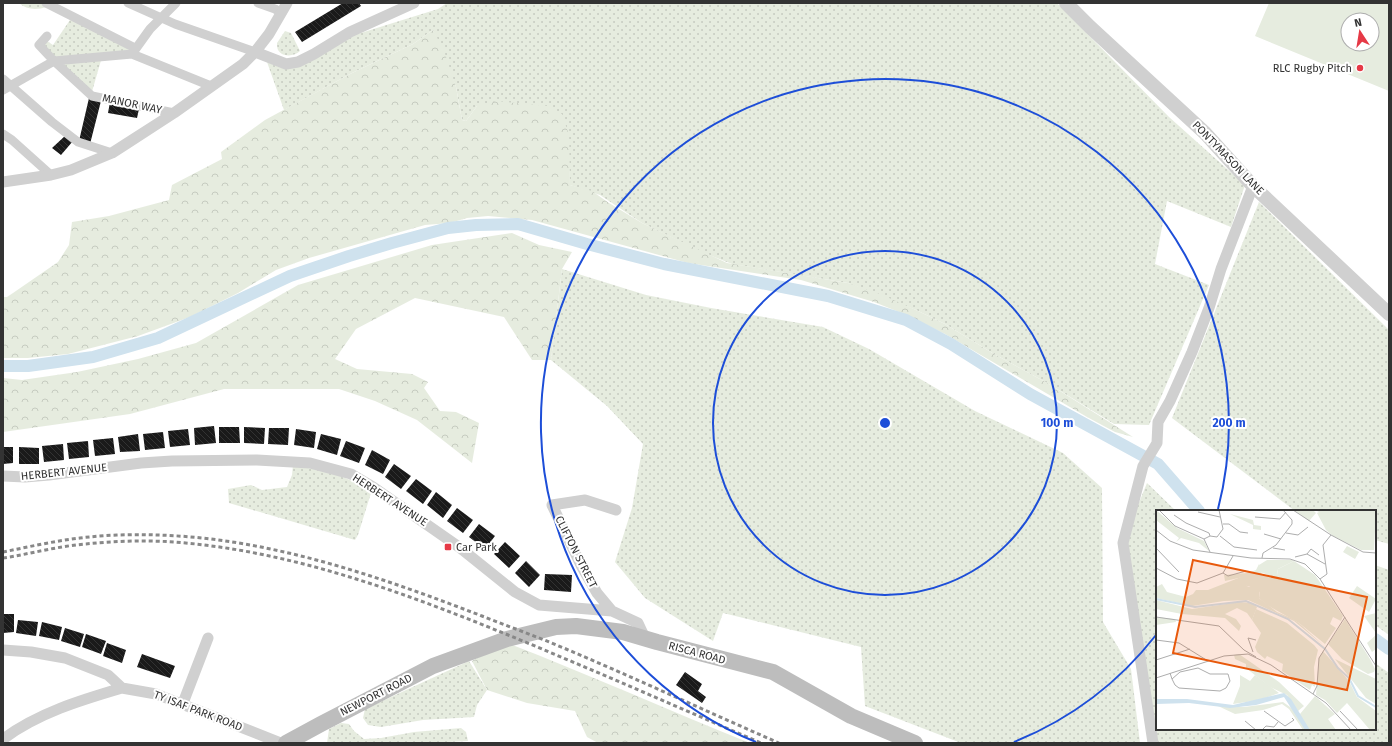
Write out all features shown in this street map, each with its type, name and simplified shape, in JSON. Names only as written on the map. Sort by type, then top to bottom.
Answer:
[{"type":"main road","name":"RISCA ROAD","points":[[468,653],[507,639],[556,627],[576,626],[623,632],[663,644],[773,672],[851,716],[915,743]]},
{"type":"main road","name":"NEWPORT ROAD","points":[[286,743],[398,683],[433,666],[468,653]]},
{"type":"street","points":[[46,3],[133,51],[211,86]]},
{"type":"street","points":[[128,3],[160,18],[286,64],[298,62],[350,32],[414,3]]},
{"type":"street","points":[[112,153],[78,142],[5,85],[54,62],[133,51],[150,28],[176,3]]},
{"type":"street","name":"MANOR WAY","points":[[258,3],[275,9],[284,8]]},
{"type":"street","name":"PONTYMASON LANE","points":[[1066,3],[1090,27],[1206,133],[1254,186],[1389,314]]},
{"type":"street","name":"MANOR WAY","points":[[3,182],[52,175],[71,170],[112,153],[235,71],[255,52],[269,34],[284,8]]},
{"type":"street","name":"MANOR WAY","points":[[47,36],[39,45],[54,62],[92,96],[174,113]]},
{"type":"street","points":[[3,134],[52,175]]},
{"type":"street","points":[[1153,743],[1123,544],[1143,466],[1157,442],[1158,422],[1170,401],[1192,352],[1209,308],[1221,269],[1254,186]]},
{"type":"street","name":"HERBERT AVENUE","points":[[3,476],[25,477],[49,475],[141,463],[172,461],[257,460],[310,463],[351,474],[459,547],[516,592],[538,605],[612,611],[638,623],[645,638]]},
{"type":"street","name":"CLIFTON STREET","points":[[612,611],[597,594],[552,505],[585,500],[616,510]]},
{"type":"street","points":[[183,704],[208,638]]},
{"type":"street","points":[[3,650],[31,652],[65,658],[108,675],[122,688]]},
{"type":"street","points":[[3,739],[41,717],[66,706],[122,688]]},
{"type":"street","name":"TY ISAF PARK ROAD","points":[[122,688],[156,694],[281,743]]},
{"type":"green space","points":[[19,3],[46,3],[47,7],[32,9]]},
{"type":"green space","points":[[447,3],[1057,3],[1169,117],[1245,185],[1231,227],[1167,201],[1155,264],[1209,285],[1149,425],[1114,424],[1049,384],[994,354],[945,324],[916,310],[848,283],[732,264],[704,253],[642,223],[600,195],[570,185],[569,167],[477,106],[466,121],[462,120],[456,87],[433,30],[413,44],[350,74],[284,110],[267,62],[282,68],[351,36],[438,9]]},
{"type":"green space","name":"RLC Rugby Pitch","points":[[1269,3],[1389,3],[1389,91],[1255,36]]},
{"type":"green space","points":[[72,17],[135,48],[102,57],[91,95],[39,45],[44,39],[53,45]]},
{"type":"green space","points":[[433,30],[444,51],[456,87],[462,120],[466,121],[477,106],[496,101],[548,106],[562,114],[569,135],[570,185],[592,191],[642,223],[727,263],[848,283],[880,294],[916,310],[945,324],[994,354],[1049,384],[1133,437],[1115,432],[1087,417],[945,334],[874,302],[801,280],[688,263],[532,220],[488,216],[467,218],[450,223],[425,225],[309,258],[276,270],[238,293],[190,317],[138,336],[68,354],[28,358],[3,358],[3,297],[7,297],[58,262],[69,245],[72,222],[109,216],[169,200],[172,185],[222,159],[221,152],[265,120],[350,74],[413,44]]},
{"type":"green space","points":[[285,31],[291,33],[300,51],[298,53],[286,55],[280,53],[278,50],[277,43]]},
{"type":"green space","points":[[1259,202],[1389,330],[1389,544],[1376,540],[1376,510],[1294,510],[1172,418]]},
{"type":"green space","points":[[512,233],[539,245],[572,252],[562,269],[551,360],[532,360],[504,317],[415,298],[356,329],[335,359],[357,369],[412,374],[428,382],[424,388],[440,411],[456,412],[479,423],[472,463],[417,420],[375,401],[339,389],[224,389],[130,414],[3,432],[3,378],[22,380],[77,372],[138,359],[196,343],[298,285],[432,245]]},
{"type":"green space","points":[[562,269],[646,295],[711,308],[823,327],[869,349],[975,411],[1063,453],[1102,488],[1103,622],[1131,669],[1140,743],[961,743],[865,706],[861,647],[723,613],[713,641],[645,598],[615,562],[632,508],[643,444],[607,406],[551,360]]},
{"type":"green space","points":[[293,465],[329,472],[353,481],[371,493],[358,535],[355,540],[229,503],[228,489],[251,485],[262,490],[287,487],[292,475]]},
{"type":"green space","points":[[1147,483],[1175,510],[1156,510],[1156,730],[1376,730],[1376,664],[1389,673],[1389,743],[1153,743],[1122,544]]},
{"type":"green space","points":[[1376,565],[1389,570],[1389,635],[1376,626]]},
{"type":"green space","points":[[505,642],[750,743],[598,743],[587,737],[575,711],[527,703],[487,690],[472,661]]},
{"type":"green space","points":[[469,661],[487,690],[477,705],[474,717],[423,720],[381,727],[368,725],[363,718],[365,709]]},
{"type":"green space","points":[[341,723],[349,724],[354,731],[364,739],[381,738],[414,732],[461,728],[466,732],[468,741],[432,743],[327,743],[329,729]]},
{"type":"building","points":[[343,3],[359,3],[361,6],[302,42],[295,32]]},
{"type":"building","points":[[89,98],[101,101],[90,144],[79,141]]},
{"type":"building","points":[[110,102],[139,109],[137,118],[108,113]]},
{"type":"building","points":[[66,135],[73,141],[61,155],[52,148]]},
{"type":"building","points":[[214,426],[216,443],[195,445],[194,428]]},
{"type":"building","points":[[219,427],[239,427],[240,443],[219,443]]},
{"type":"building","points":[[244,427],[265,428],[264,444],[244,443]]},
{"type":"building","points":[[269,428],[289,428],[288,445],[268,444]]},
{"type":"building","points":[[188,429],[190,445],[170,447],[168,431]]},
{"type":"building","points":[[296,429],[316,432],[314,448],[294,445]]},
{"type":"building","points":[[163,432],[165,448],[145,450],[143,434]]},
{"type":"building","points":[[138,434],[140,451],[120,452],[118,437]]},
{"type":"building","points":[[321,434],[341,439],[337,455],[317,449]]},
{"type":"building","points":[[113,438],[115,454],[95,456],[93,440]]},
{"type":"building","points":[[88,441],[89,457],[69,459],[67,443]]},
{"type":"building","points":[[346,441],[365,448],[359,463],[340,456]]},
{"type":"building","points":[[63,444],[64,460],[44,462],[42,446]]},
{"type":"building","points":[[3,447],[13,447],[13,463],[3,464]]},
{"type":"building","points":[[19,447],[39,448],[39,464],[19,464]]},
{"type":"building","points":[[372,450],[390,460],[383,474],[365,465]]},
{"type":"building","points":[[394,464],[411,476],[401,489],[385,477]]},
{"type":"building","points":[[416,479],[432,491],[423,504],[406,491]]},
{"type":"building","points":[[436,492],[452,505],[443,518],[427,505]]},
{"type":"building","points":[[457,508],[473,520],[463,533],[447,521]]},
{"type":"building","points":[[479,524],[495,536],[485,549],[469,537]]},
{"type":"building","points":[[505,542],[520,556],[509,568],[494,554]]},
{"type":"building","points":[[526,561],[540,575],[529,587],[515,573]]},
{"type":"building","points":[[545,574],[572,575],[571,592],[544,590]]},
{"type":"building","points":[[3,614],[14,614],[14,632],[3,633]]},
{"type":"building","points":[[18,620],[38,622],[36,636],[16,633]]},
{"type":"building","points":[[42,622],[62,627],[59,640],[39,636]]},
{"type":"building","points":[[65,628],[84,634],[80,647],[61,641]]},
{"type":"building","points":[[86,634],[106,641],[101,654],[82,647]]},
{"type":"building","points":[[107,643],[126,650],[122,663],[103,656]]},
{"type":"building","points":[[142,654],[175,666],[170,678],[137,667]]},
{"type":"building","points":[[685,672],[702,684],[698,691],[706,697],[702,703],[676,685]]},
{"type":"waterway","points":[[3,366],[28,366],[93,357],[158,338],[290,276],[349,256],[448,228],[476,225],[518,224],[664,264],[828,296],[906,320],[951,344],[1030,394],[1158,464],[1198,510]]},
{"type":"waterway","points":[[1376,640],[1389,649]]},
{"type":"railway","points":[[3,552],[51,542],[109,535],[157,535],[199,538],[240,543],[282,551],[403,587],[524,632],[593,660],[779,743]]},
{"type":"railway","points":[[3,558],[76,545],[152,541],[219,547],[307,565],[392,591],[477,622],[761,743]]},
{"type":"place","name":"RLC Rugby Pitch","points":[[1360,68]]},
{"type":"place","name":"Car Park","points":[[448,547]]}]
